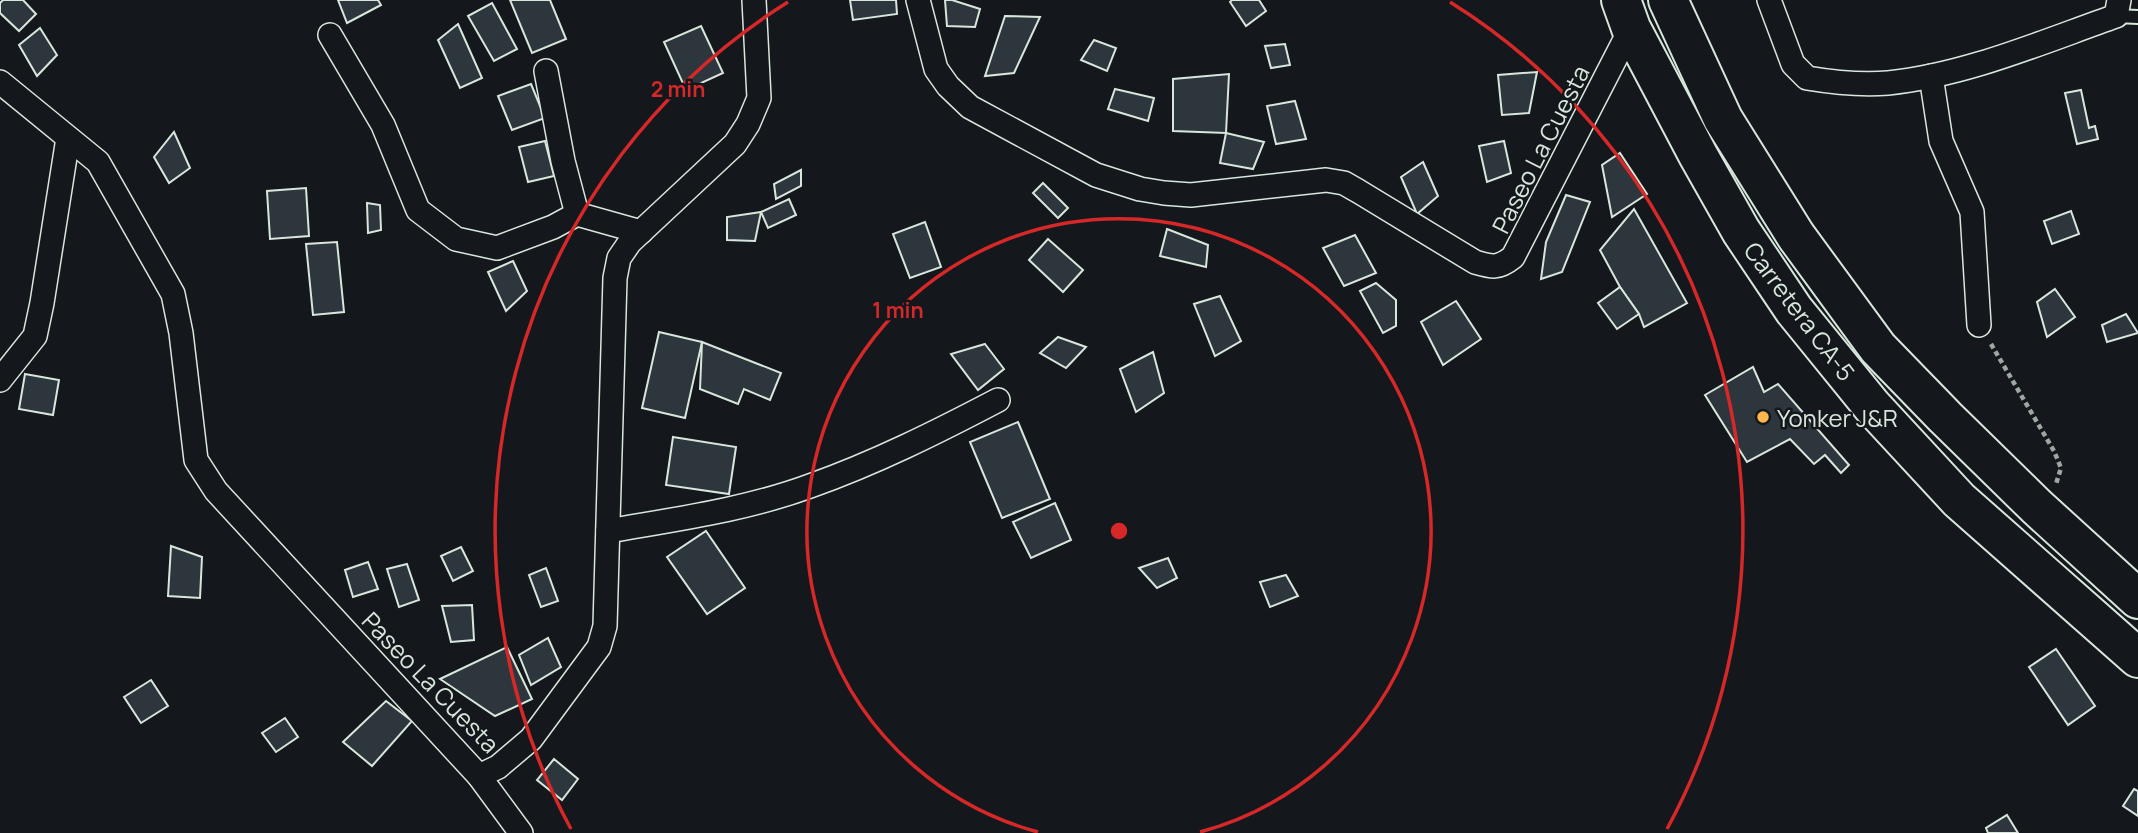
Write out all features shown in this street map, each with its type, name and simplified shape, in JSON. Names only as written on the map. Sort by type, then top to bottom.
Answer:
[{"type":"highway","name":"Carretera CA-5","points":[[1668,0],[1723,119],[1804,247],[1878,348],[2036,507],[2138,599]]},
{"type":"highway","name":"Carretera CA-5","points":[[1634,9],[1741,231],[1794,310],[1872,406],[1959,500],[2138,658]]},
{"type":"street","name":"Paseo La Cuesta","points":[[0,82],[99,162],[173,294],[181,333],[196,460],[216,491],[480,776],[498,767],[531,739],[599,647],[605,626],[615,278],[619,258],[630,242],[718,162],[735,144],[748,124],[759,98],[754,0]]},
{"type":"street","name":"Paseo La Cuesta","points":[[918,0],[936,69],[948,86],[970,107],[1096,175],[1140,189],[1164,194],[1191,195],[1326,180],[1344,183],[1475,262],[1490,267],[1503,265],[1513,257],[1634,9]]},
{"type":"street","points":[[1769,0],[1793,64],[1807,78],[1886,83],[1931,76],[1982,62],[2124,11]]},
{"type":"street","points":[[330,35],[383,125],[418,210],[456,239],[497,248],[553,227],[577,214],[641,232]]},
{"type":"street","points":[[546,71],[563,161],[577,214]]},
{"type":"street","points":[[1931,76],[1941,141],[1972,212],[1979,325]]},
{"type":"street","points":[[0,380],[35,337],[68,138]]},
{"type":"street","points":[[608,531],[737,508],[809,486],[923,440],[998,400]]},
{"type":"street","points":[[480,776],[521,833]]},
{"type":"path","points":[[1979,325],[2054,451],[2060,468],[2055,484],[2036,507]]},
{"type":"building","points":[[3,0],[23,0],[36,14],[19,31],[0,13],[0,3]]},
{"type":"building","points":[[338,0],[378,0],[381,5],[347,23]]},
{"type":"building","points":[[510,0],[550,0],[566,39],[532,53]]},
{"type":"building","points":[[850,0],[896,0],[897,14],[853,20]]},
{"type":"building","points":[[945,0],[980,9],[975,27],[947,26]]},
{"type":"building","points":[[1259,0],[1266,11],[1246,26],[1230,2]]},
{"type":"building","points":[[492,3],[517,49],[494,61],[468,16]]},
{"type":"building","points":[[1005,16],[1040,17],[1014,73],[985,76]]},
{"type":"building","points":[[458,24],[482,78],[460,88],[438,40]]},
{"type":"building","points":[[701,26],[723,73],[686,90],[664,42]]},
{"type":"building","points":[[40,28],[57,55],[37,76],[19,45]]},
{"type":"building","points":[[1094,40],[1116,48],[1107,71],[1081,60]]},
{"type":"building","points":[[1285,44],[1290,65],[1271,68],[1265,46]]},
{"type":"building","points":[[1537,72],[1529,113],[1502,115],[1498,75]]},
{"type":"building","points":[[1229,74],[1226,133],[1173,131],[1173,79]]},
{"type":"building","points":[[531,84],[545,118],[512,130],[498,96]]},
{"type":"building","points":[[1115,89],[1154,98],[1148,121],[1108,109]]},
{"type":"building","points":[[2081,90],[2089,128],[2095,126],[2098,139],[2077,144],[2065,93]]},
{"type":"building","points":[[1295,101],[1306,139],[1276,144],[1267,106]]},
{"type":"building","points":[[174,132],[190,168],[169,183],[154,157]]},
{"type":"building","points":[[1226,133],[1264,142],[1253,169],[1220,163]]},
{"type":"building","points":[[545,141],[554,176],[528,182],[519,147]]},
{"type":"building","points":[[1504,141],[1511,173],[1487,182],[1479,146]]},
{"type":"building","points":[[1620,153],[1647,194],[1612,217],[1602,165]]},
{"type":"building","points":[[1423,162],[1438,196],[1417,214],[1401,177]]},
{"type":"building","points":[[801,170],[801,186],[776,199],[774,184]]},
{"type":"building","points":[[1043,183],[1068,208],[1058,218],[1033,193]]},
{"type":"building","points":[[306,188],[309,236],[270,239],[267,191]]},
{"type":"building","points":[[1566,195],[1590,202],[1562,272],[1541,279],[1546,242]]},
{"type":"building","points":[[789,199],[796,215],[768,228],[761,212]]},
{"type":"building","points":[[367,203],[380,205],[381,230],[368,233]]},
{"type":"building","points":[[1634,209],[1687,303],[1644,327],[1639,314],[1620,287],[1600,250]]},
{"type":"building","points":[[2071,211],[2079,234],[2052,244],[2044,221]]},
{"type":"building","points":[[761,212],[755,241],[727,240],[727,217]]},
{"type":"building","points":[[925,222],[941,267],[910,278],[893,234]]},
{"type":"building","points":[[1167,229],[1208,245],[1206,267],[1160,256]]},
{"type":"building","points":[[1355,235],[1376,273],[1344,286],[1323,248]]},
{"type":"building","points":[[1048,239],[1083,270],[1063,292],[1029,260]]},
{"type":"building","points":[[337,242],[344,312],[313,315],[306,244]]},
{"type":"building","points":[[513,261],[527,291],[506,311],[488,272]]},
{"type":"building","points":[[1376,283],[1396,300],[1396,326],[1383,333],[1360,291]]},
{"type":"building","points":[[1620,287],[1639,314],[1617,329],[1598,303]]},
{"type":"building","points":[[2055,289],[2075,317],[2047,337],[2037,302]]},
{"type":"building","points":[[1220,296],[1241,341],[1215,356],[1194,304]]},
{"type":"building","points":[[1456,301],[1481,339],[1443,365],[1421,322]]},
{"type":"building","points":[[2126,314],[2138,333],[2107,342],[2102,325]]},
{"type":"building","points":[[659,332],[702,342],[685,418],[642,408]]},
{"type":"building","points":[[1058,337],[1086,347],[1066,368],[1040,353]]},
{"type":"building","points":[[702,342],[781,373],[770,400],[744,389],[738,404],[700,389]]},
{"type":"building","points":[[985,344],[1004,369],[978,390],[951,354]]},
{"type":"building","points":[[1153,352],[1164,393],[1136,412],[1120,369]]},
{"type":"building","name":"Yonker J&R","points":[[1753,367],[1764,392],[1778,384],[1849,465],[1841,473],[1825,455],[1814,464],[1790,439],[1747,462],[1705,395]]},
{"type":"building","points":[[25,374],[59,380],[53,415],[19,409]]},
{"type":"building","points":[[1018,422],[1050,499],[1002,518],[970,442]]},
{"type":"building","points":[[673,437],[736,447],[729,494],[666,485]]},
{"type":"building","points":[[1055,503],[1071,540],[1031,558],[1013,522]]},
{"type":"building","points":[[706,531],[745,588],[707,614],[667,557]]},
{"type":"building","points":[[171,546],[202,557],[200,598],[168,596]]},
{"type":"building","points":[[461,547],[473,571],[453,581],[441,556]]},
{"type":"building","points":[[1168,558],[1177,578],[1157,588],[1139,568]]},
{"type":"building","points":[[368,562],[378,589],[353,597],[345,570]]},
{"type":"building","points":[[407,564],[419,600],[399,607],[387,569]]},
{"type":"building","points":[[546,568],[558,601],[541,607],[529,575]]},
{"type":"building","points":[[1286,575],[1298,596],[1270,607],[1260,582]]},
{"type":"building","points":[[472,605],[474,640],[451,642],[442,606]]},
{"type":"building","points":[[548,638],[561,667],[531,685],[519,655]]},
{"type":"building","points":[[507,647],[532,699],[495,716],[440,679]]},
{"type":"building","points":[[2056,649],[2095,706],[2068,725],[2029,667]]},
{"type":"building","points":[[151,680],[168,706],[141,723],[124,697]]},
{"type":"building","points":[[386,701],[412,721],[372,766],[343,742]]},
{"type":"building","points":[[285,718],[298,737],[276,752],[262,733]]},
{"type":"building","points":[[554,759],[578,779],[562,800],[537,780]]},
{"type":"building","points":[[2134,789],[2138,791],[2138,816],[2123,806]]},
{"type":"building","points":[[2007,815],[2018,833],[1988,833],[1986,828]]},
{"type":"place","name":"Yonker J&R","points":[[1763,417]]}]
